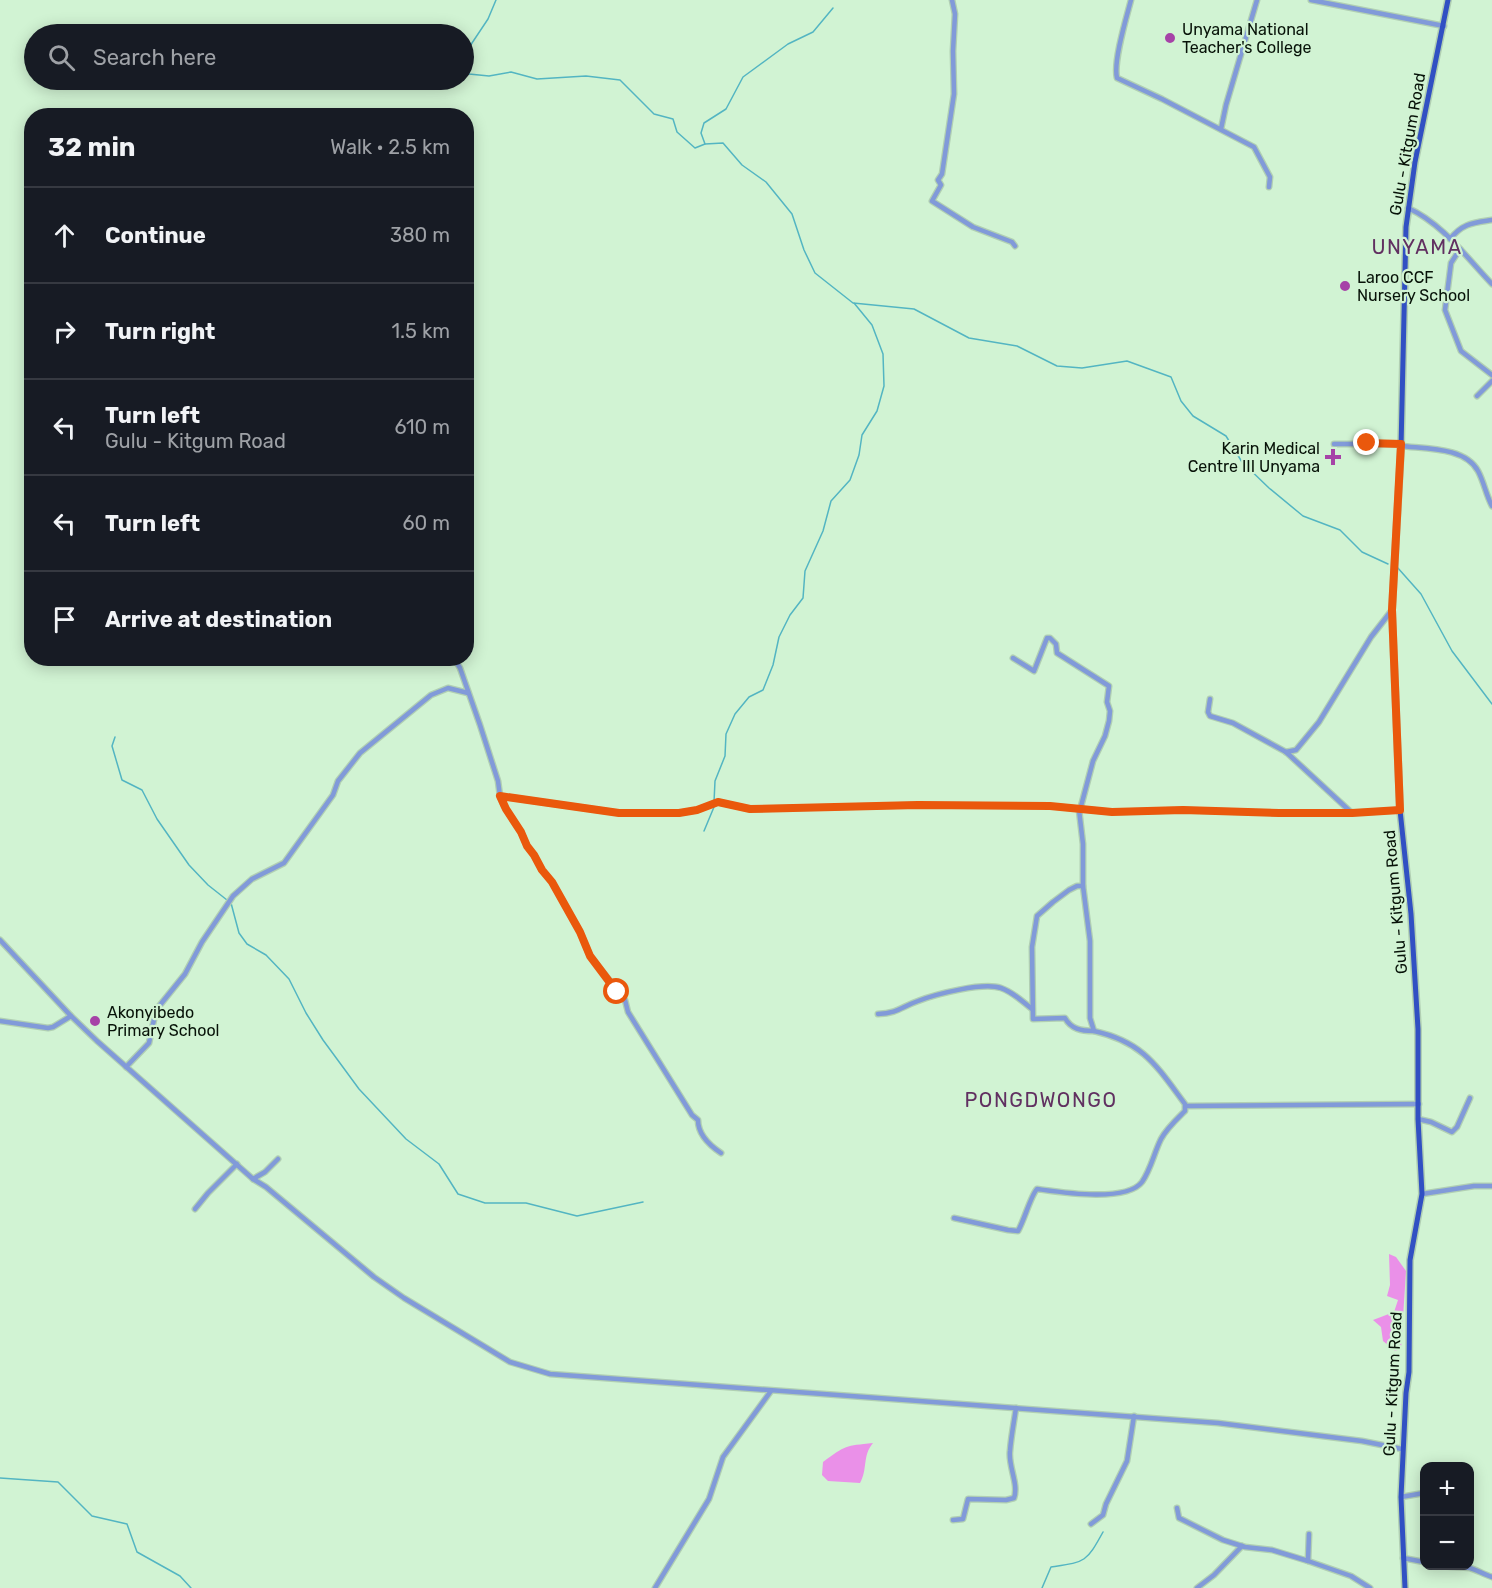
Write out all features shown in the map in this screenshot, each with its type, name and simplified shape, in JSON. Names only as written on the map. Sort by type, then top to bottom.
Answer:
[{"type":"main road","name":"Gulu - Kitgum Road","points":[[1405,1588],[1401,1497],[1402,1449],[1409,1372],[1410,1260],[1422,1194],[1418,1119],[1418,1029],[1411,914],[1400,810],[1392,610],[1401,445],[1403,305],[1408,208],[1425,105],[1448,0]]},
{"type":"street","points":[[952,0],[956,14],[952,51],[954,94],[942,174],[938,180],[941,185],[932,201],[973,227],[1012,242],[1016,246]]},
{"type":"street","points":[[1131,0],[1116,72],[1118,78],[1254,147],[1270,177],[1269,187]]},
{"type":"street","points":[[1221,129],[1257,0]]},
{"type":"street","points":[[1311,0],[1444,26]]},
{"type":"street","points":[[1408,208],[1431,221],[1492,284]]},
{"type":"street","points":[[1449,239],[1464,225],[1492,220]]},
{"type":"street","points":[[1460,249],[1451,264],[1444,310],[1461,351],[1492,375]]},
{"type":"street","points":[[1486,370],[1492,366]]},
{"type":"street","points":[[1477,396],[1492,381]]},
{"type":"street","points":[[1334,444],[1401,445],[1458,455],[1470,460],[1480,475],[1492,506]]},
{"type":"street","points":[[1286,752],[1296,750],[1319,722],[1371,637],[1392,610]]},
{"type":"street","points":[[1013,658],[1034,671],[1047,638],[1050,638],[1056,644],[1057,653],[1109,686],[1107,702],[1110,711],[1109,721],[1094,760],[1080,810],[1083,886],[1090,941],[1090,1018],[1094,1031]]},
{"type":"street","points":[[459,666],[495,768],[500,796],[511,817],[542,870],[552,882],[580,932],[590,956],[625,1000],[628,1012],[639,1031],[692,1115],[698,1120],[698,1127],[702,1135],[721,1153]]},
{"type":"street","points":[[126,1067],[149,1043],[156,1010],[185,974],[223,909],[233,896],[252,879],[284,863],[362,750],[431,695],[448,688],[468,693]]},
{"type":"street","points":[[1210,699],[1210,716],[1233,723],[1286,752],[1352,813]]},
{"type":"street","points":[[500,796],[619,813],[679,813],[697,810],[718,802],[750,809],[918,805],[1050,806],[1112,812],[1193,810],[1352,813],[1400,810]]},
{"type":"street","points":[[1083,886],[1069,890],[1037,916],[1032,947],[1033,1019],[1065,1018],[1065,1021],[1076,1029],[1094,1031],[1127,1041],[1153,1062],[1186,1106]]},
{"type":"street","points":[[0,940],[71,1016],[253,1179],[374,1277],[428,1313],[510,1362],[550,1374],[1134,1416],[1286,1430],[1402,1449]]},
{"type":"street","points":[[878,1014],[894,1013],[916,1001],[987,986],[1005,990],[1032,1009]]},
{"type":"street","points":[[0,1021],[48,1028],[71,1016]]},
{"type":"street","points":[[1418,1119],[1427,1120],[1452,1132],[1457,1127],[1470,1098]]},
{"type":"street","points":[[1186,1106],[1419,1104]]},
{"type":"street","points":[[954,1218],[1018,1231],[1027,1215],[1033,1192],[1037,1190],[1095,1196],[1137,1187],[1145,1176],[1161,1138],[1184,1112],[1186,1106]]},
{"type":"street","points":[[253,1179],[265,1172],[278,1159]]},
{"type":"street","points":[[195,1209],[237,1164]]},
{"type":"street","points":[[1422,1194],[1474,1186],[1492,1186]]},
{"type":"street","points":[[655,1588],[709,1499],[723,1457],[771,1391]]},
{"type":"street","points":[[953,1520],[963,1519],[968,1499],[1006,1500],[1014,1498],[1016,1493],[1010,1467],[1010,1451],[1016,1408]]},
{"type":"street","points":[[1091,1524],[1103,1515],[1127,1461],[1134,1416]]},
{"type":"street","points":[[1401,1497],[1420,1493]]},
{"type":"street","points":[[1177,1508],[1179,1518],[1212,1535],[1242,1546],[1272,1550],[1308,1561],[1352,1576],[1370,1588]]},
{"type":"street","points":[[1308,1561],[1309,1534]]},
{"type":"street","points":[[1197,1588],[1214,1575],[1242,1546]]},
{"type":"street","points":[[1403,1558],[1420,1561]]},
{"type":"street","points":[[1474,1570],[1479,1574],[1492,1577]]},
{"type":"shaded area","points":[[1389,1254],[1396,1257],[1406,1271],[1401,1349],[1395,1351],[1383,1341],[1381,1327],[1373,1320],[1394,1312],[1398,1300],[1387,1296],[1390,1285]]},
{"type":"shaded area","points":[[873,1443],[867,1453],[860,1483],[828,1481],[822,1475],[823,1462],[837,1452],[846,1447]]},
{"type":"waterway","points":[[474,40],[488,19],[496,0]]},
{"type":"waterway","points":[[705,144],[701,133],[704,123],[726,109],[743,77],[788,44],[813,32],[833,8]]},
{"type":"waterway","points":[[474,74],[489,76],[511,72],[537,79],[586,76],[620,80],[654,114],[673,119],[677,132],[695,148],[705,144],[723,143],[742,165],[766,182],[792,214],[804,250],[815,273],[853,303],[914,309],[969,338],[1017,346],[1057,366],[1082,368],[1127,361],[1171,377],[1181,401],[1193,416],[1226,436],[1242,462],[1269,488],[1303,516],[1340,530],[1362,552],[1388,564]]},
{"type":"waterway","points":[[714,802],[715,781],[725,756],[726,734],[735,714],[749,697],[763,690],[773,665],[779,637],[790,615],[803,598],[805,571],[823,531],[831,501],[850,480],[859,455],[862,435],[877,411],[884,386],[883,354],[872,325],[854,303]]},
{"type":"waterway","points":[[1397,567],[1421,594],[1452,651],[1492,704]]},
{"type":"waterway","points":[[115,737],[112,746],[122,780],[142,790],[157,819],[189,865],[208,885],[227,900]]},
{"type":"waterway","points":[[704,831],[714,807]]},
{"type":"waterway","points":[[231,903],[239,933],[247,944],[266,955],[289,979],[323,1040],[359,1089],[406,1139],[439,1164],[458,1194],[485,1203],[526,1203],[577,1216],[643,1202]]},
{"type":"waterway","points":[[0,1478],[58,1482],[92,1516],[127,1524],[137,1552],[180,1576],[191,1588]]},
{"type":"waterway","points":[[1042,1588],[1051,1567],[1071,1564],[1083,1559],[1092,1550],[1103,1532]]},
{"type":"place","name":"Unyama National Teacher's College","points":[[1170,38]]},
{"type":"place","name":"Laroo CCF Nursery School","points":[[1345,286]]},
{"type":"place","name":"Karin Medical Centre III Unyama","points":[[1333,457]]},
{"type":"place","name":"Akonyibedo Primary School","points":[[95,1021]]},
{"type":"district","name":"UNYAMA","points":[[1417,247]]},
{"type":"district","name":"PONGDWONGO","points":[[1041,1100]]},
{"type":"route","points":[[617,992],[587,951],[584,939],[561,898],[527,846],[500,796],[619,813],[679,813],[697,810],[718,802],[750,809],[918,805],[1050,806],[1112,812],[1214,810],[1352,813],[1400,810],[1392,610],[1401,444],[1367,443]]}]
